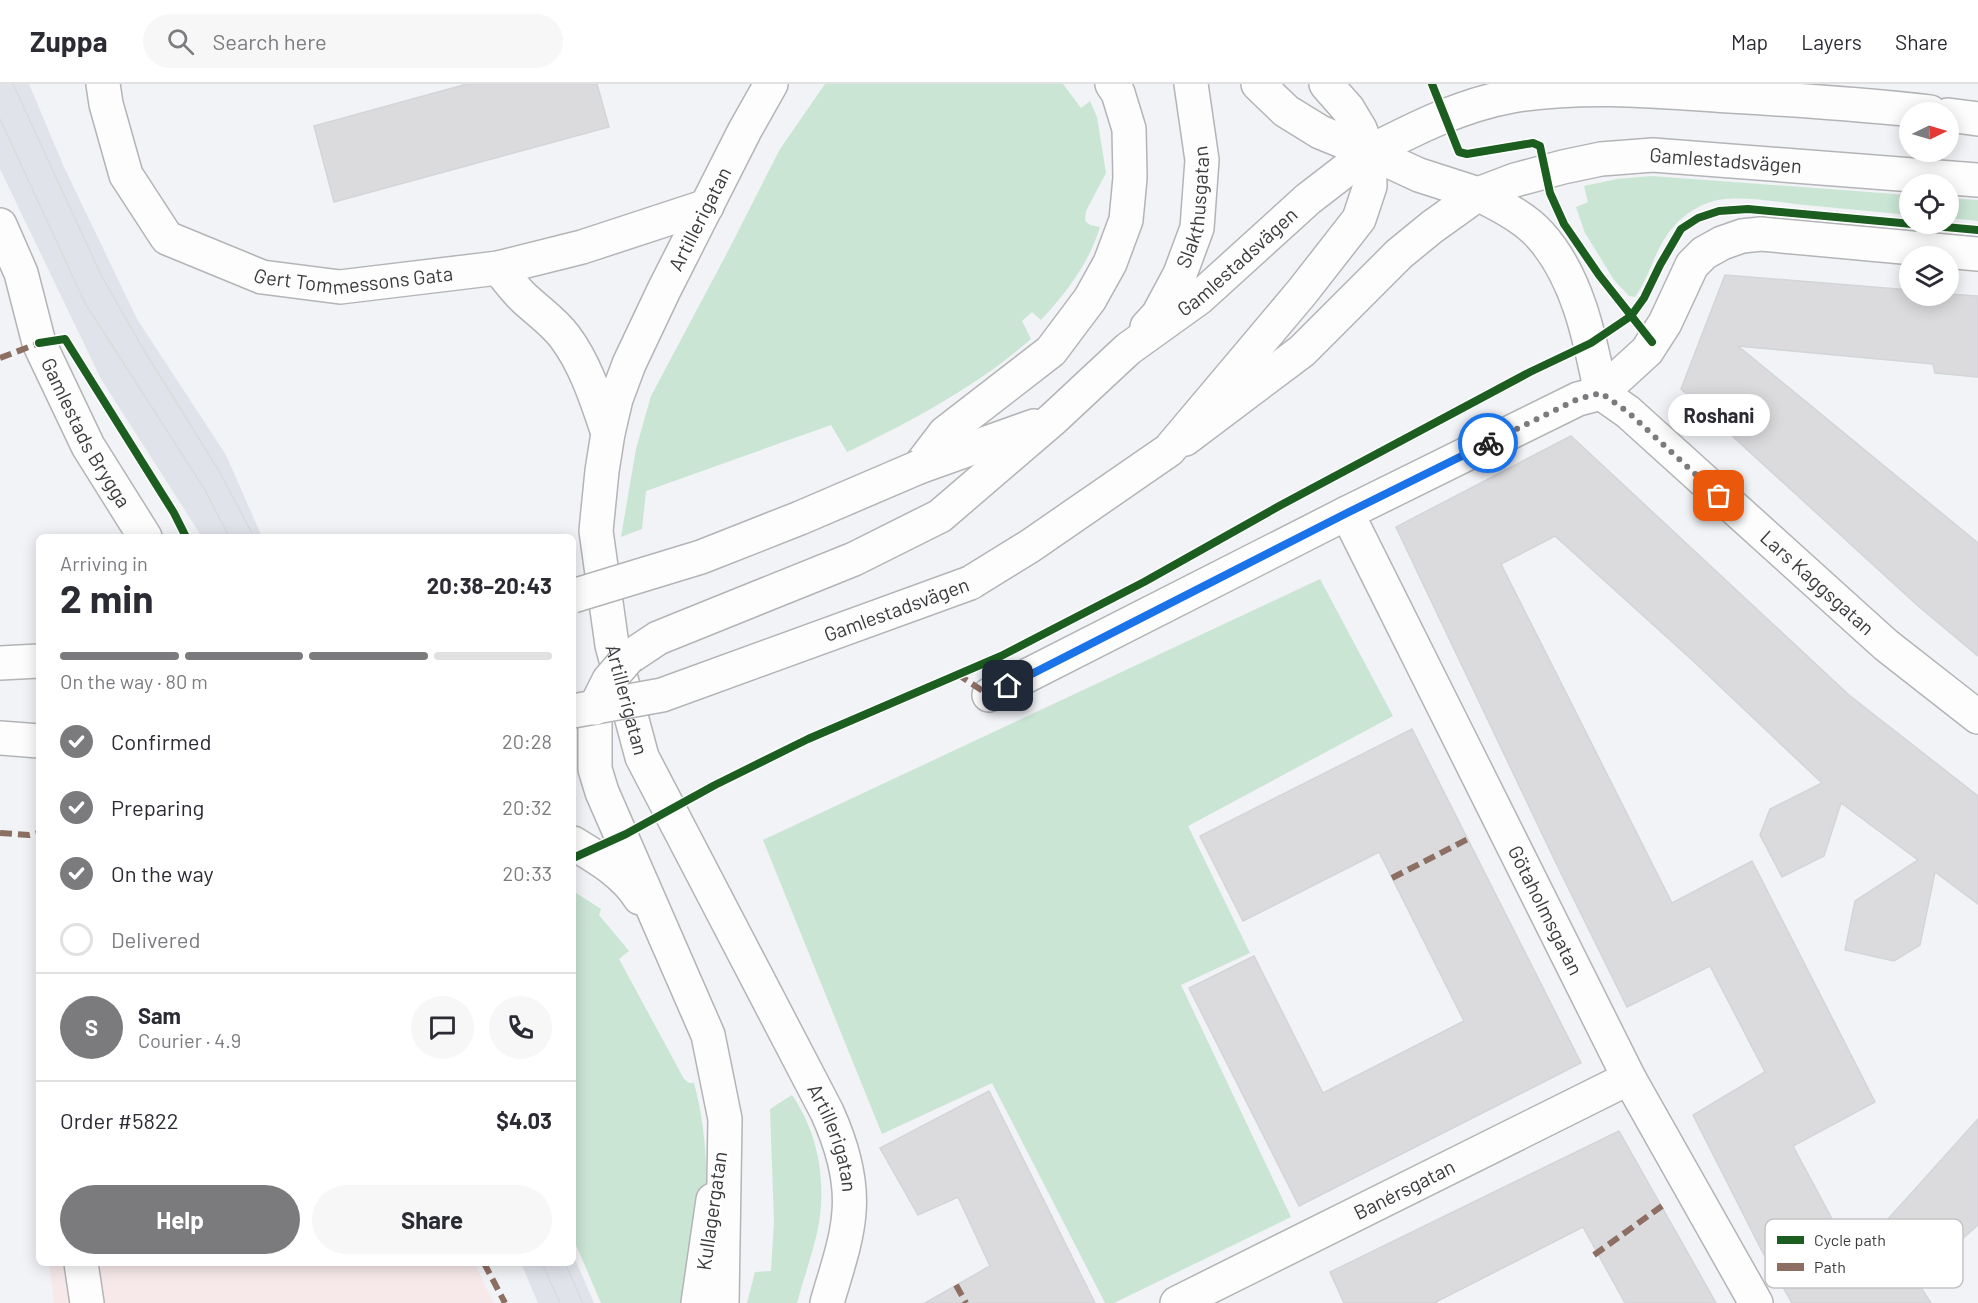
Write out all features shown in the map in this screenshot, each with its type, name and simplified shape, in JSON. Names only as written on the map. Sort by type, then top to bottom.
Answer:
[{"type":"street","name":"Gert Tommessons Gata","points":[[103,84],[106,104],[126,175],[167,238],[262,277],[340,287],[498,268],[582,247],[707,206]]},
{"type":"street","name":"Artillerigatan","points":[[771,84],[745,130],[629,363],[616,399],[608,433],[596,531],[612,645],[642,757],[828,1112],[840,1142],[846,1168],[849,1211],[841,1254],[827,1303]]},
{"type":"street","points":[[919,467],[945,433],[1051,351],[1090,299],[1110,263],[1126,220],[1130,178],[1129,129],[1118,93],[1112,84]]},
{"type":"street","name":"Slakthusgatan","points":[[1128,349],[1158,315],[1180,274],[1197,228],[1202,160],[1191,84]]},
{"type":"street","points":[[1258,84],[1286,111],[1320,132],[1419,175],[1478,194],[1510,212],[1539,233],[1567,274],[1591,343],[1601,393]]},
{"type":"street","points":[[1326,84],[1348,109],[1360,129],[1369,152]]},
{"type":"street","name":"Gamlestadsvägen","points":[[1791,84],[1867,104]]},
{"type":"street","name":"Gamlestadsvägen","points":[[584,709],[628,657],[658,638],[854,559],[940,516],[1053,419],[1128,349],[1199,298],[1308,199],[1369,152],[1427,123],[1510,97],[1577,89],[1630,89],[1899,108]]},
{"type":"street","points":[[1959,116],[1978,119]]},
{"type":"street","name":"Gamlestadsvägen","points":[[1169,450],[1248,353],[1302,292],[1359,219],[1370,186],[1369,152]]},
{"type":"street","name":"Gamlestadsvägen","points":[[584,709],[662,695],[970,584],[1030,546],[1221,414],[1302,351],[1399,254],[1478,194],[1515,180],[1601,159],[1653,154],[1978,180]]},
{"type":"street","name":"Gamlestads Brygga","points":[[0,225],[21,273],[39,343],[88,446],[142,534]]},
{"type":"street","points":[[989,695],[1347,513],[1578,399],[1601,393],[1647,351],[1665,323],[1692,266],[1704,254],[1722,243],[1742,236],[1761,234],[1978,254]]},
{"type":"street","points":[[498,268],[524,298],[546,316],[565,337],[579,359],[594,392],[608,433]]},
{"type":"street","name":"Lars Kaggsgatan","points":[[1601,393],[1628,412],[1886,645],[1978,717]]},
{"type":"street","name":"Gamlestadsvägen","points":[[576,595],[701,557],[919,467],[1053,419]]},
{"type":"street","name":"Götaholmsgatan","points":[[1347,513],[1629,1078],[1756,1303]]},
{"type":"street","points":[[0,663],[36,661]]},
{"type":"street","name":"Artillerigatan","points":[[584,709],[595,769],[602,792],[708,1035],[725,1119],[722,1303]]},
{"type":"street","points":[[0,738],[36,741]]},
{"type":"street","name":"Artillerigatan","points":[[576,845],[604,862],[631,884],[667,938]]},
{"type":"street","name":"Banérsgatan","points":[[1177,1303],[1629,1078]]},
{"type":"street","name":"Kullagergatan","points":[[698,1303],[725,1119]]},
{"type":"street","points":[[81,1266],[87,1303]]},
{"type":"shaded area","points":[[0,84],[29,84],[64,167],[137,319],[226,455],[261,534],[200,534],[101,379],[0,169]]},
{"type":"shaded area","points":[[576,1261],[594,1303],[538,1303],[522,1266],[576,1266]]},
{"type":"shaded area","points":[[49,1266],[476,1266],[494,1303],[54,1303]]},
{"type":"green space","points":[[825,84],[1063,84],[1081,108],[1090,101],[1097,117],[1106,173],[1086,211],[1085,221],[1090,225],[1100,227],[1090,253],[1060,299],[1041,320],[1032,312],[1022,321],[1031,339],[989,372],[943,402],[847,452],[831,425],[646,491],[642,529],[621,537],[636,449],[651,396],[780,149]]},
{"type":"green space","points":[[1651,176],[1899,194],[1899,214],[1757,199],[1712,201],[1689,213],[1668,234],[1635,297],[1629,296],[1614,280],[1585,233],[1576,207],[1588,202],[1584,186],[1617,179]]},
{"type":"green space","points":[[1959,199],[1978,200],[1978,221],[1959,219]]},
{"type":"green space","points":[[1320,579],[1393,716],[1188,826],[1250,953],[1181,985],[1291,1217],[1114,1303],[1105,1303],[992,1083],[882,1134],[763,840]]},
{"type":"green space","points":[[576,893],[601,909],[599,915],[629,951],[619,959],[684,1079],[689,1083],[694,1083],[701,1113],[706,1164],[706,1197],[686,1303],[601,1303],[576,1245]]},
{"type":"green space","points":[[792,1095],[808,1125],[818,1157],[821,1206],[817,1233],[797,1303],[747,1303],[755,1272],[771,1271],[774,1221],[770,1109]]},
{"type":"building","points":[[467,84],[597,84],[609,127],[334,202],[314,126]]},
{"type":"building","points":[[1725,275],[1899,289],[1899,306],[1959,306],[1959,295],[1978,296],[1978,377],[1935,373],[1933,364],[1738,346],[1978,543],[1978,656],[1917,605],[1681,389]]},
{"type":"building","points":[[1571,436],[1849,695],[1978,796],[1978,904],[1935,872],[1920,945],[1894,961],[1845,950],[1855,901],[1918,860],[1841,803],[1824,856],[1782,877],[1760,835],[1770,809],[1822,783],[1691,659],[1555,536],[1501,564],[1672,903],[1752,861],[1875,1102],[1793,1146],[1832,1219],[1765,1219],[1765,1256],[1693,1115],[1765,1072],[1710,966],[1627,1007],[1396,527]]},
{"type":"building","points":[[1412,729],[1581,1063],[1299,1206],[1189,988],[1254,956],[1323,1093],[1464,1021],[1379,852],[1243,921],[1200,836]]},
{"type":"building","points":[[989,1091],[1095,1303],[925,1303],[990,1266],[958,1197],[918,1215],[880,1148]]},
{"type":"building","points":[[1978,1119],[1978,1225],[1963,1238],[1963,1219],[1888,1219]]},
{"type":"building","points":[[1619,1131],[1716,1303],[1625,1303],[1583,1227],[1434,1303],[1344,1303],[1330,1272]]},
{"type":"building","points":[[1783,1288],[1921,1288],[1931,1303],[1792,1303]]},
{"type":"tram line","points":[[13,84],[101,275],[142,347],[219,471],[252,534]]},
{"type":"tram line","points":[[0,119],[85,303],[205,490],[227,534]]},
{"type":"tram line","points":[[543,1266],[560,1303]]},
{"type":"tram line","points":[[566,1266],[583,1303]]},
{"type":"marked path","points":[[0,358],[42,342]]},
{"type":"marked path","points":[[957,674],[989,695]]},
{"type":"marked path","points":[[0,833],[36,834]]},
{"type":"marked path","points":[[1392,878],[1468,839]]},
{"type":"marked path","points":[[1594,1255],[1662,1206]]},
{"type":"marked path","points":[[486,1266],[505,1303]]},
{"type":"marked path","points":[[956,1285],[966,1303]]},
{"type":"cycle path","points":[[1432,84],[1459,152],[1467,154],[1533,143],[1540,146],[1550,193],[1564,224],[1599,275],[1652,342]]},
{"type":"cycle path","points":[[576,857],[626,834],[715,785],[808,739],[1001,656],[1144,582],[1281,505],[1530,372],[1591,343],[1631,316],[1644,298],[1681,229],[1698,218],[1719,211],[1748,209],[1978,230]]},
{"type":"cycle path","points":[[39,343],[65,339],[174,513],[184,534]]},
{"type":"way so far","points":[[1488,443],[1578,399],[1601,393],[1628,412],[1719,496]]},
{"type":"place","name":"Roshani","points":[[1719,496]]},
{"type":"route","points":[[1008,686],[1488,443]]}]
